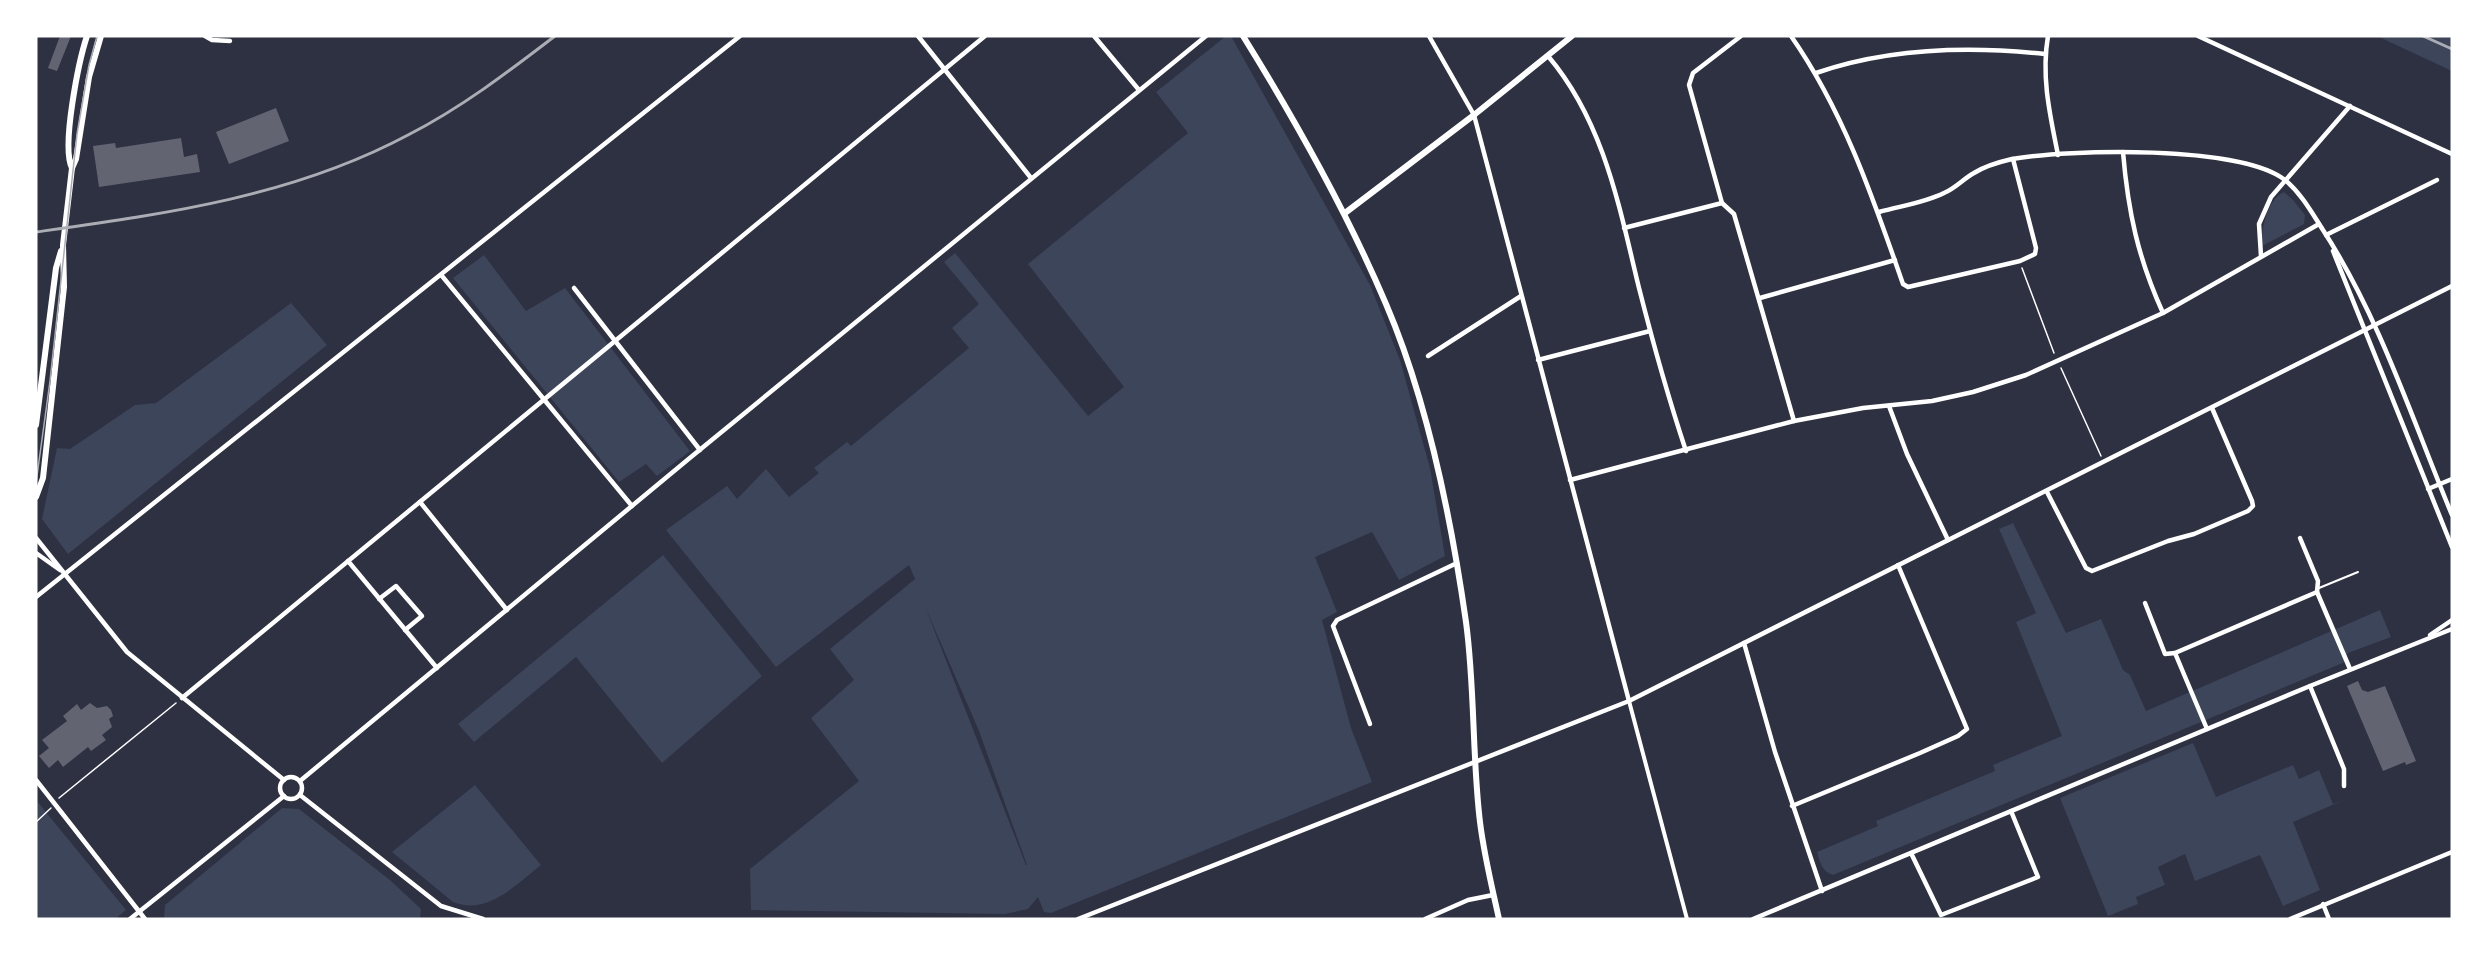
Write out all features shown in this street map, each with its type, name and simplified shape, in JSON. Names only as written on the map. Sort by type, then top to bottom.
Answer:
[{"type":"street","points":[[72,168],[68,154],[70,131],[87,36]]},
{"type":"street","points":[[36,424],[57,268],[63,245],[72,168],[76,159],[89,77],[101,36]]},
{"type":"street","points":[[205,36],[212,40],[230,40]]},
{"type":"street","points":[[36,597],[442,276],[740,36]]},
{"type":"street","points":[[918,36],[1031,178]]},
{"type":"street","points":[[182,698],[985,36]]},
{"type":"street","points":[[1094,36],[1139,90]]},
{"type":"street","points":[[300,781],[1206,36]]},
{"type":"street","points":[[1243,36],[1310,145],[1345,213],[1387,306],[1409,367],[1436,466],[1457,562],[1466,624],[1480,822],[1499,919]]},
{"type":"street","points":[[1429,36],[1474,115],[1687,919]]},
{"type":"street","points":[[1345,213],[1474,115],[1572,36]]},
{"type":"street","points":[[1742,36],[1693,73],[1689,85],[1722,203],[1734,214],[1794,421]]},
{"type":"street","points":[[1791,36],[1816,73],[1879,212],[1904,284],[1908,287],[2030,258],[2036,248],[2013,159]]},
{"type":"street","points":[[2048,36],[2045,54],[2050,121],[2058,155]]},
{"type":"street","points":[[2198,36],[2452,154]]},
{"type":"street","points":[[1816,73],[1885,57],[1954,50],[2005,50],[2045,54]]},
{"type":"street","points":[[1548,56],[1569,80],[1595,133],[1607,164],[1650,331],[1686,451]]},
{"type":"street","points":[[2261,256],[2259,224],[2271,197],[2350,106]]},
{"type":"street","points":[[1879,212],[1942,195],[1973,173],[2013,159],[2123,152],[2194,155],[2240,163],[2271,172],[2285,180],[2302,199],[2349,271],[2374,324],[2452,515]]},
{"type":"street","points":[[2123,152],[2127,204],[2134,234],[2163,314]]},
{"type":"street","points":[[2327,237],[2437,180]]},
{"type":"street","points":[[1624,228],[1722,203]]},
{"type":"street","points":[[1570,480],[1794,421],[1836,412],[1973,392],[2026,375],[2163,314],[2319,224]]},
{"type":"street","points":[[2327,237],[2452,547]]},
{"type":"street","points":[[36,497],[43,478],[64,287],[63,245]]},
{"type":"street","points":[[1760,298],[1895,260]]},
{"type":"street","points":[[442,276],[632,506]]},
{"type":"street","points":[[1078,919],[1629,701],[2452,286]]},
{"type":"street","points":[[573,288],[700,450]]},
{"type":"street","points":[[1428,356],[1521,296]]},
{"type":"street","points":[[1538,360],[1650,331]]},
{"type":"street","points":[[1889,406],[1907,454],[1948,540]]},
{"type":"street","points":[[2047,492],[2086,568],[2092,572],[2248,511],[2253,506],[2252,501],[2212,408]]},
{"type":"street","points":[[2428,489],[2452,479]]},
{"type":"street","points":[[420,502],[507,610]]},
{"type":"street","points":[[36,538],[127,652],[284,780]]},
{"type":"street","points":[[2300,538],[2350,669]]},
{"type":"street","points":[[36,553],[65,574]]},
{"type":"street","points":[[348,561],[437,668]]},
{"type":"street","points":[[1370,724],[1333,626],[1337,620],[1457,562]]},
{"type":"street","points":[[1792,806],[1920,753],[1958,736],[1967,729],[1898,565]]},
{"type":"street","points":[[379,599],[396,585],[422,616],[405,630]]},
{"type":"street","points":[[2145,603],[2165,654],[2175,653],[2318,590]]},
{"type":"street","points":[[2426,639],[2452,620]]},
{"type":"street","points":[[1753,919],[2350,669],[2452,629]]},
{"type":"street","points":[[1744,643],[1792,806],[1822,891]]},
{"type":"street","points":[[2175,653],[2206,729]]},
{"type":"street","points":[[2310,686],[2344,769],[2344,786]]},
{"type":"street","points":[[294,777],[300,781],[302,788],[300,795],[290,799],[284,796],[280,789],[284,780],[294,777]]},
{"type":"street","points":[[36,780],[145,919]]},
{"type":"street","points":[[300,795],[433,901],[451,910],[483,919]]},
{"type":"street","points":[[130,919],[284,796]]},
{"type":"street","points":[[1911,853],[1941,915],[2038,877],[2011,811]]},
{"type":"street","points":[[2290,919],[2452,852]]},
{"type":"street","points":[[1425,919],[1468,900],[1493,895]]},
{"type":"street","points":[[2323,904],[2329,919]]},
{"type":"lane","points":[[2318,590],[2358,572]]},
{"type":"path","points":[[36,822],[53,807],[53,802],[182,698]]},
{"type":"shaded area","points":[[1226,36],[1231,36],[1370,285],[1400,360],[1430,468],[1445,556],[1399,580],[1372,532],[1315,557],[1337,612],[1322,620],[1351,728],[1372,782],[1051,913],[1044,912],[1038,897],[1028,909],[1005,914],[751,910],[750,869],[859,781],[811,718],[854,680],[830,649],[915,579],[909,565],[776,667],[666,530],[727,486],[737,499],[766,469],[789,497],[819,473],[814,468],[847,442],[851,446],[969,348],[952,328],[979,304],[944,262],[955,253],[1088,416],[1124,387],[1028,264],[1188,133],[1156,92]],"holes":[[[926,609],[979,731],[1027,865]]]},
{"type":"shaded area","points":[[2377,36],[2452,36],[2452,71]]},
{"type":"shaded area","points":[[2284,192],[2305,215],[2304,224],[2262,246],[2262,232],[2269,208],[2278,195]]},
{"type":"shaded area","points":[[484,255],[526,311],[565,288],[690,451],[657,476],[646,464],[619,482],[453,278]]},
{"type":"shaded area","points":[[291,303],[327,345],[68,554],[42,519],[57,448],[70,449],[135,405],[156,403]]},
{"type":"shaded area","points":[[2013,523],[2066,633],[2101,619],[2123,670],[2130,675],[2146,711],[2380,610],[2391,637],[2348,653],[2345,662],[1833,875],[1829,874],[1822,866],[1817,852],[1878,826],[1876,821],[1995,771],[1993,765],[2062,736],[2016,622],[2036,613],[1999,529]]},
{"type":"shaded area","points":[[663,555],[762,676],[662,763],[576,657],[474,742],[458,724]]},
{"type":"shaded area","points":[[2193,743],[2216,797],[2293,765],[2299,779],[2319,770],[2333,804],[2344,800],[2293,822],[2320,890],[2283,906],[2260,855],[2195,881],[2185,854],[2158,867],[2165,885],[2136,897],[2138,904],[2108,916],[2060,798]]},
{"type":"shaded area","points":[[475,785],[541,865],[501,896],[478,905],[466,905],[453,902],[392,852]]},
{"type":"shaded area","points":[[36,800],[126,910],[115,919],[36,919]]},
{"type":"shaded area","points":[[282,808],[299,809],[390,880],[421,909],[420,919],[164,919],[165,905]]},
{"type":"building","points":[[60,36],[71,36],[57,71],[48,68]]},
{"type":"building","points":[[276,108],[289,141],[229,164],[216,132]]},
{"type":"building","points":[[181,138],[184,157],[197,154],[200,172],[99,187],[93,146],[115,143],[116,148]]},
{"type":"building","points":[[2358,681],[2362,690],[2368,692],[2385,686],[2416,761],[2406,765],[2405,762],[2383,771],[2347,686]]},
{"type":"building","points":[[90,703],[97,708],[107,706],[111,710],[113,716],[109,719],[112,727],[102,735],[106,740],[91,751],[88,747],[63,767],[58,760],[49,768],[39,756],[49,748],[42,740],[67,721],[63,716],[77,704],[81,710]]},
{"type":"tram line","points":[[36,483],[50,381],[77,134],[89,65],[97,36]]},
{"type":"railway","points":[[36,232],[179,210],[273,188],[319,174],[364,156],[447,113],[484,89],[555,36]]},
{"type":"railway","points":[[2423,36],[2452,49]]}]
